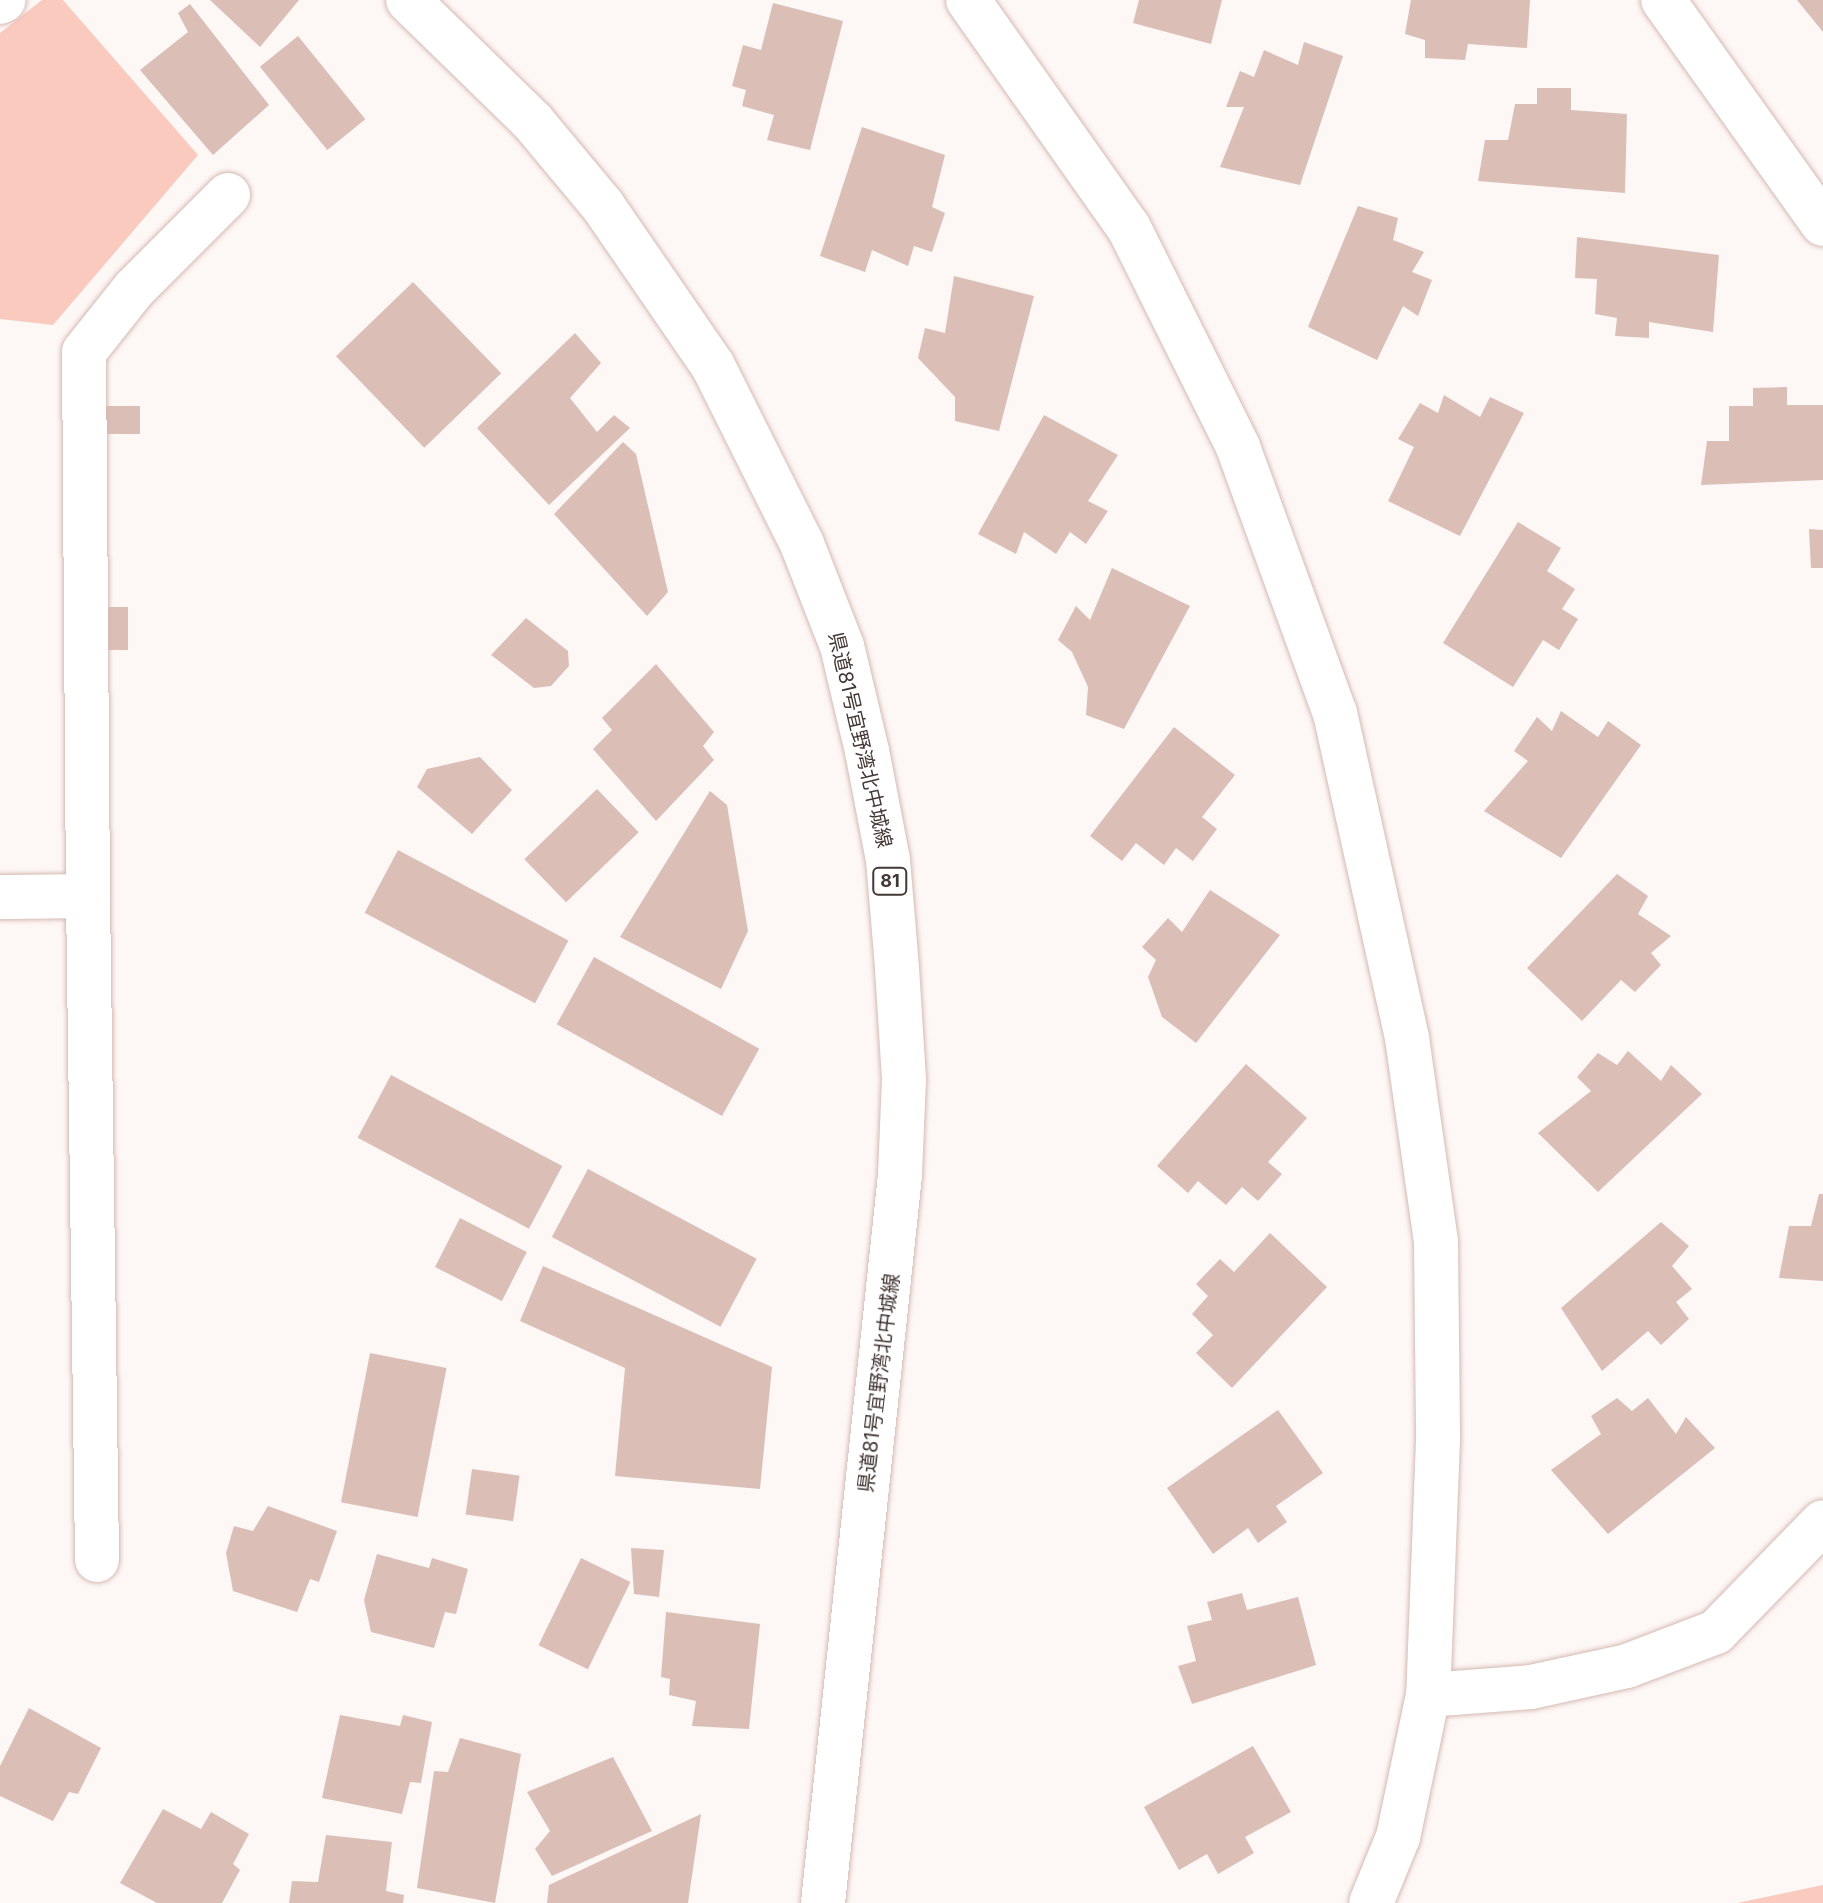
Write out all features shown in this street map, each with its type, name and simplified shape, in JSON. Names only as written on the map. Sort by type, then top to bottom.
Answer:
[{"type":"main road","name":"県道81号宜野湾北中城線","points":[[408,0],[533,122],[583,182],[713,366],[802,544],[842,646],[867,751],[888,860],[904,1079],[900,1175],[823,1903]]},
{"type":"main road","points":[[968,0],[1129,228],[1238,447],[1335,713],[1407,1038],[1436,1242],[1438,1440],[1428,1695],[1398,1837],[1371,1903]]},
{"type":"main road","points":[[1663,0],[1815,196]]},
{"type":"main road","points":[[97,1560],[84,352],[134,289],[228,195]]},
{"type":"main road","points":[[0,897],[88,896]]},
{"type":"main road","points":[[1428,1695],[1531,1687],[1627,1666],[1716,1632],[1823,1522]]},
{"type":"shaded area","points":[[42,0],[63,0],[198,155],[53,325],[0,319],[0,33]]},
{"type":"shaded area","points":[[1823,1885],[1823,1903],[1737,1903]]},
{"type":"building","points":[[210,0],[299,0],[260,47]]},
{"type":"building","points":[[1139,0],[1222,0],[1211,44],[1133,23]]},
{"type":"building","points":[[1411,0],[1530,0],[1527,48],[1468,44],[1465,60],[1425,58],[1425,40],[1405,34]]},
{"type":"building","points":[[1797,0],[1823,0],[1823,32]]},
{"type":"building","points":[[773,3],[843,21],[810,150],[767,140],[774,115],[742,106],[746,90],[732,86],[743,45],[761,50]]},
{"type":"building","points":[[190,4],[269,105],[213,155],[140,70],[188,32],[178,13]]},
{"type":"building","points":[[298,36],[365,119],[327,150],[260,67]]},
{"type":"building","points":[[1304,42],[1343,56],[1300,185],[1220,167],[1244,107],[1226,107],[1240,71],[1254,77],[1264,50],[1298,65]]},
{"type":"building","points":[[1537,88],[1571,88],[1571,110],[1627,114],[1625,193],[1478,181],[1485,140],[1508,140],[1515,104],[1537,104]]},
{"type":"building","points":[[862,127],[945,155],[932,207],[945,213],[932,252],[914,246],[908,266],[872,250],[865,272],[820,256]]},
{"type":"building","points":[[1358,206],[1398,218],[1393,240],[1424,252],[1412,272],[1432,280],[1418,316],[1403,306],[1377,360],[1308,327]]},
{"type":"building","points":[[1577,237],[1719,255],[1713,332],[1649,322],[1649,338],[1615,336],[1617,318],[1595,314],[1597,279],[1575,278]]},
{"type":"building","points":[[954,276],[1034,296],[999,431],[955,421],[955,397],[918,358],[925,328],[945,333]]},
{"type":"building","points":[[413,282],[501,373],[424,448],[336,356]]},
{"type":"building","points":[[575,333],[601,363],[570,398],[597,432],[614,415],[630,428],[549,505],[477,428]]},
{"type":"building","points":[[1787,387],[1787,405],[1823,405],[1823,480],[1701,485],[1707,441],[1729,441],[1729,406],[1753,406],[1753,388]]},
{"type":"building","points":[[1444,395],[1480,417],[1490,397],[1524,413],[1460,536],[1388,501],[1414,447],[1398,439],[1420,403],[1438,413]]},
{"type":"building","points":[[102,406],[140,406],[140,434],[102,434]]},
{"type":"building","points":[[1044,415],[1118,455],[1088,501],[1108,511],[1086,544],[1070,532],[1056,554],[1024,532],[1016,554],[978,534]]},
{"type":"building","points":[[623,442],[636,454],[668,592],[647,616],[554,514]]},
{"type":"building","points":[[1518,522],[1561,548],[1547,571],[1575,589],[1562,609],[1578,619],[1559,650],[1543,640],[1513,687],[1443,643]]},
{"type":"building","points":[[1809,529],[1823,530],[1823,568],[1811,568]]},
{"type":"building","points":[[1112,568],[1190,606],[1124,729],[1086,715],[1088,687],[1072,652],[1058,640],[1076,606],[1090,620]]},
{"type":"building","points":[[101,607],[128,607],[128,650],[101,650]]},
{"type":"building","points":[[526,618],[568,651],[569,666],[551,686],[534,688],[491,655]]},
{"type":"building","points":[[656,664],[714,732],[703,746],[714,760],[656,821],[593,749],[612,730],[602,718]]},
{"type":"building","points":[[1561,711],[1598,737],[1608,721],[1641,745],[1561,858],[1484,811],[1528,761],[1514,751],[1537,717],[1552,731]]},
{"type":"building","points":[[1174,727],[1235,775],[1202,817],[1217,829],[1193,861],[1176,848],[1164,865],[1136,843],[1122,861],[1090,836]]},
{"type":"building","points":[[480,757],[512,790],[472,834],[417,787],[427,769]]},
{"type":"building","points":[[597,789],[639,832],[566,902],[524,859]]},
{"type":"building","points":[[710,791],[727,805],[748,931],[721,989],[620,937]]},
{"type":"building","points":[[398,850],[568,941],[535,1003],[365,913]]},
{"type":"building","points":[[1617,874],[1648,896],[1638,914],[1671,936],[1651,953],[1661,965],[1635,992],[1621,980],[1582,1021],[1527,968]]},
{"type":"building","points":[[1210,890],[1280,935],[1196,1043],[1162,1017],[1148,977],[1156,960],[1142,947],[1168,918],[1182,932]]},
{"type":"building","points":[[594,957],[759,1049],[722,1116],[557,1024]]},
{"type":"building","points":[[1628,1051],[1661,1081],[1671,1065],[1702,1094],[1598,1192],[1538,1133],[1591,1091],[1577,1077],[1598,1053],[1617,1065]]},
{"type":"building","points":[[1246,1064],[1307,1118],[1268,1162],[1282,1174],[1258,1201],[1242,1187],[1226,1205],[1198,1181],[1188,1193],[1157,1166]]},
{"type":"building","points":[[391,1075],[562,1166],[529,1229],[358,1138]]},
{"type":"building","points":[[588,1169],[757,1259],[720,1327],[552,1237]]},
{"type":"building","points":[[1819,1194],[1823,1194],[1823,1281],[1779,1278],[1789,1226],[1811,1226]]},
{"type":"building","points":[[460,1218],[527,1252],[502,1301],[435,1267]]},
{"type":"building","points":[[1661,1222],[1689,1246],[1672,1266],[1692,1289],[1676,1302],[1689,1319],[1661,1345],[1648,1331],[1602,1371],[1561,1308]]},
{"type":"building","points":[[1270,1233],[1327,1287],[1232,1388],[1196,1353],[1213,1335],[1192,1314],[1208,1296],[1196,1284],[1220,1259],[1234,1272]]},
{"type":"building","points":[[543,1266],[772,1367],[760,1489],[615,1476],[625,1368],[520,1321]]},
{"type":"building","points":[[370,1353],[447,1368],[418,1517],[341,1502]]},
{"type":"building","points":[[1617,1398],[1632,1411],[1648,1398],[1676,1434],[1686,1417],[1715,1448],[1608,1534],[1551,1470],[1601,1434],[1591,1416]]},
{"type":"building","points":[[1278,1410],[1323,1473],[1276,1506],[1287,1522],[1258,1543],[1248,1528],[1213,1554],[1167,1488]]},
{"type":"building","points":[[472,1469],[520,1476],[513,1521],[466,1515]]},
{"type":"building","points":[[268,1506],[337,1531],[319,1582],[310,1579],[297,1612],[233,1591],[226,1553],[234,1526],[253,1531]]},
{"type":"building","points":[[631,1548],[664,1550],[659,1597],[634,1594]]},
{"type":"building","points":[[377,1554],[429,1568],[432,1558],[468,1569],[456,1614],[445,1612],[434,1648],[371,1632],[364,1600]]},
{"type":"building","points":[[581,1558],[630,1582],[588,1669],[538,1645]]},
{"type":"building","points":[[1242,1593],[1247,1610],[1298,1597],[1316,1665],[1192,1704],[1178,1666],[1196,1661],[1187,1626],[1212,1620],[1207,1602]]},
{"type":"building","points":[[666,1612],[760,1624],[749,1729],[692,1726],[696,1701],[669,1695],[670,1679],[661,1677]]},
{"type":"building","points":[[29,1708],[101,1748],[78,1794],[69,1792],[53,1821],[0,1796],[0,1766]]},
{"type":"building","points":[[340,1715],[400,1726],[403,1715],[432,1722],[421,1783],[410,1782],[402,1814],[322,1798]]},
{"type":"building","points":[[460,1738],[521,1754],[495,1903],[417,1888],[434,1771],[448,1772]]},
{"type":"building","points":[[1253,1746],[1291,1812],[1245,1837],[1254,1853],[1218,1874],[1207,1854],[1179,1870],[1144,1807]]},
{"type":"building","points":[[613,1757],[652,1831],[552,1876],[535,1849],[550,1831],[527,1792]]},
{"type":"building","points":[[163,1809],[201,1829],[211,1812],[249,1834],[233,1864],[240,1870],[222,1903],[157,1903],[120,1883]]},
{"type":"building","points":[[701,1814],[688,1903],[547,1903],[549,1885]]},
{"type":"building","points":[[326,1835],[392,1842],[386,1891],[404,1895],[403,1903],[289,1903],[292,1881],[318,1882]]}]
